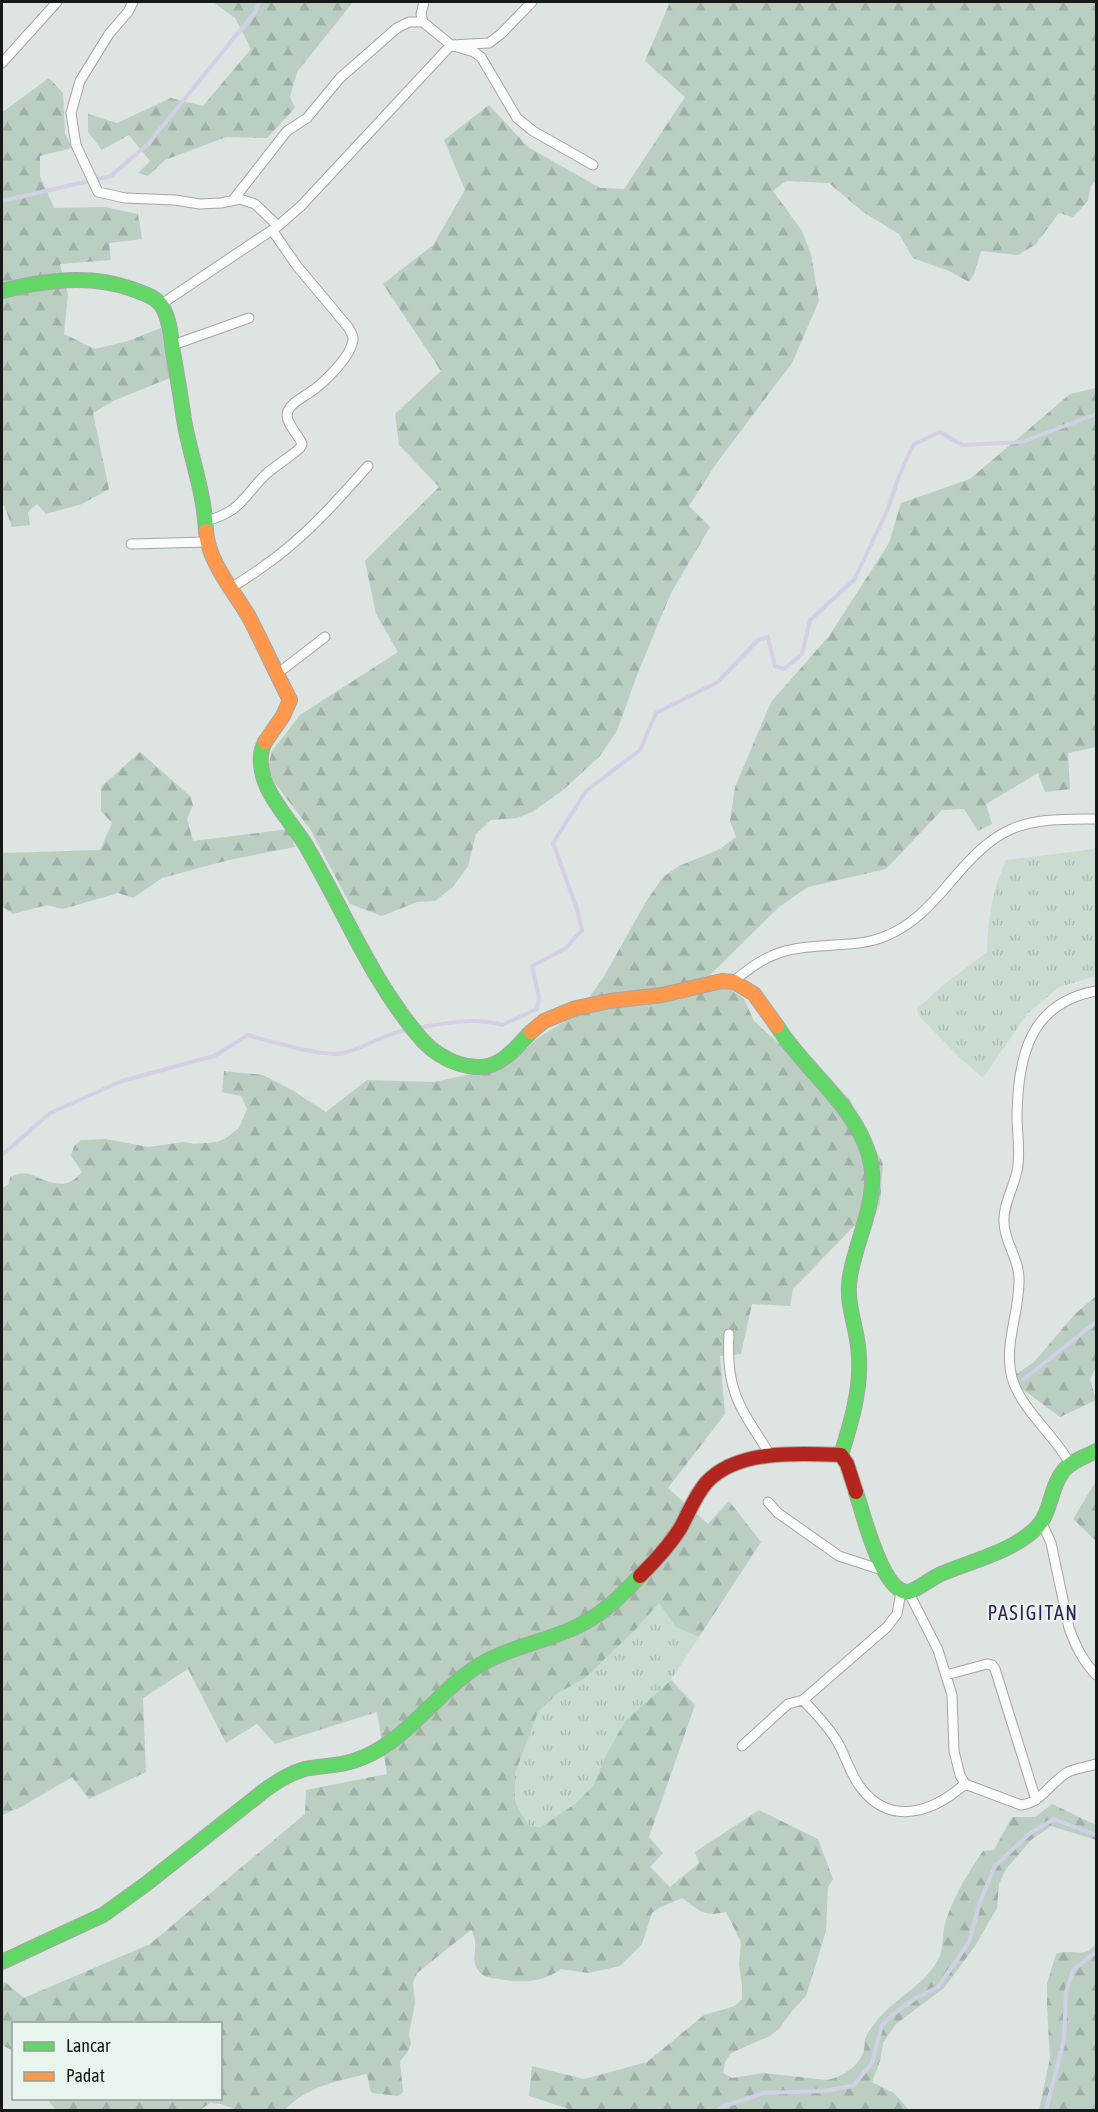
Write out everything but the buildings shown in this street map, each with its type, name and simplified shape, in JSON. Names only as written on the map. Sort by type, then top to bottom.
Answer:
[{"type":"street","points":[[2,63],[57,2]]},
{"type":"street","points":[[134,2],[109,34],[80,81],[71,113],[76,145],[99,192],[125,198],[175,200],[200,204],[240,199],[255,204],[275,228],[297,266],[348,327],[353,341],[335,369],[287,413],[287,419],[302,444],[300,448],[265,475],[238,508],[221,517],[206,521]]},
{"type":"street","points":[[424,2],[421,14],[423,22],[450,45],[474,52],[481,57],[511,110],[525,125],[593,165]]},
{"type":"street","points":[[160,304],[275,228],[310,198],[450,45],[489,43],[532,2]]},
{"type":"street","points":[[233,200],[286,131],[307,118],[340,78],[397,28],[409,22],[423,22]]},
{"type":"street","points":[[2,291],[37,282],[107,281],[143,293],[160,304],[167,317],[173,345],[185,423],[202,492],[207,542],[249,618],[290,700],[285,714],[265,741],[261,751],[260,759],[265,782],[270,794],[305,843],[371,968],[408,1023],[431,1049],[463,1065],[485,1067],[500,1062],[543,1022],[573,1008],[678,992],[714,981],[734,981],[752,991],[762,1002],[789,1044],[842,1108],[860,1137],[871,1166],[873,1192],[860,1234],[848,1297],[859,1345],[860,1371],[841,1455],[847,1464],[878,1557],[894,1586],[905,1593],[938,1650],[952,1695],[954,1751],[960,1775],[965,1784],[1021,1805],[1036,1800],[1068,1772],[1096,1764]]},
{"type":"street","points":[[173,345],[249,318]]},
{"type":"street","points":[[231,588],[287,549],[322,516],[368,466]]},
{"type":"street","points":[[131,544],[207,542]]},
{"type":"street","points":[[277,674],[325,637]]},
{"type":"street","points":[[734,981],[760,960],[779,952],[793,948],[868,942],[899,930],[930,906],[986,844],[1003,832],[1033,822],[1096,819]]},
{"type":"street","points":[[1070,1464],[1057,1443],[1023,1400],[1012,1377],[1011,1342],[1019,1276],[1014,1253],[1005,1232],[1004,1213],[1018,1166],[1019,1077],[1027,1049],[1040,1024],[1058,1005],[1075,996],[1096,991]]},
{"type":"street","points":[[729,1335],[729,1367],[735,1396],[771,1456]]},
{"type":"street","points":[[742,1746],[788,1704],[803,1700],[887,1627],[897,1614],[905,1593],[926,1581],[1022,1539],[1035,1530],[1041,1521],[1056,1483],[1070,1464],[1096,1451]]},
{"type":"street","points":[[2,1962],[109,1911],[284,1777],[304,1770],[349,1763],[374,1753],[479,1665],[538,1639],[572,1630],[593,1618],[641,1574],[670,1542],[700,1491],[719,1472],[743,1460],[771,1456],[807,1453],[841,1455]]},
{"type":"street","points":[[768,1502],[805,1533],[839,1556],[885,1571]]},
{"type":"street","points":[[1041,1521],[1052,1543],[1069,1628],[1086,1664],[1096,1675]]},
{"type":"street","points":[[946,1675],[987,1664],[995,1669],[1036,1800]]},
{"type":"street","points":[[803,1700],[838,1742],[860,1787],[883,1807],[893,1811],[918,1811],[950,1798],[965,1784]]},
{"type":"green space","points":[[213,2],[353,2],[297,72],[290,97],[295,108],[267,138],[226,137],[165,160],[148,176],[138,173],[150,161],[129,135],[102,150],[88,132],[88,114],[117,123],[171,98],[203,106],[251,49],[235,18]]},
{"type":"green space","points":[[670,2],[1096,2],[1096,180],[1091,186],[1088,201],[1073,217],[1059,213],[1036,244],[1018,255],[981,251],[969,282],[949,271],[913,258],[899,234],[863,212],[829,183],[786,181],[773,191],[802,231],[811,254],[819,301],[792,363],[716,464],[689,506],[710,527],[671,593],[617,731],[599,757],[562,791],[532,812],[517,818],[491,820],[476,834],[468,866],[453,887],[435,901],[417,902],[382,916],[350,904],[310,829],[274,782],[268,767],[272,751],[300,715],[398,652],[376,614],[365,561],[439,487],[399,445],[395,414],[441,371],[383,284],[433,245],[465,190],[444,140],[489,105],[528,147],[600,188],[624,189],[685,97],[645,61]]},
{"type":"green space","points":[[49,78],[63,93],[65,133],[72,148],[40,156],[40,176],[54,208],[105,207],[138,214],[142,239],[109,243],[111,260],[60,264],[68,294],[64,334],[95,349],[128,341],[161,328],[170,378],[115,400],[93,413],[109,489],[82,504],[46,514],[37,504],[28,512],[30,525],[12,527],[2,504],[2,110],[4,111]]},
{"type":"green space","points":[[1096,388],[1096,747],[1068,753],[1070,789],[1045,792],[1038,773],[986,804],[992,824],[978,831],[964,809],[942,810],[886,869],[808,887],[779,907],[710,975],[744,999],[754,1021],[786,1050],[804,1049],[849,1099],[883,1164],[880,1203],[866,1238],[854,1226],[793,1289],[790,1306],[752,1304],[741,1354],[720,1356],[725,1414],[668,1488],[708,1524],[729,1501],[761,1542],[699,1637],[676,1627],[659,1603],[635,1630],[585,1678],[558,1693],[538,1712],[515,1773],[515,1801],[528,1826],[541,1827],[575,1804],[593,1786],[605,1757],[625,1721],[671,1680],[695,1705],[649,1837],[663,1853],[650,1867],[670,1887],[699,1863],[695,1852],[759,1810],[818,1839],[833,1879],[828,1887],[826,1931],[806,1996],[779,2029],[770,2036],[731,2053],[725,2062],[723,2073],[732,2078],[763,2073],[827,2080],[839,2076],[854,2066],[862,2056],[865,2038],[876,2022],[935,1966],[940,1956],[949,1911],[967,1875],[983,1851],[994,1850],[1012,1817],[1035,1817],[1052,1804],[1096,1825],[1096,1840],[1051,1826],[1031,1840],[1006,1869],[999,1884],[997,1908],[975,1946],[944,1988],[896,2024],[889,2034],[883,2043],[880,2061],[872,2082],[894,2093],[909,2110],[572,2110],[529,2096],[532,2066],[584,2079],[647,2062],[704,2015],[735,2006],[742,1999],[739,1964],[741,1942],[726,1912],[712,1914],[702,1912],[682,1898],[652,1913],[642,1944],[620,1966],[588,1973],[561,1969],[546,1977],[523,1981],[487,1977],[476,1965],[475,1941],[471,1930],[417,1973],[413,1983],[415,2003],[409,2034],[411,2044],[400,2061],[403,2092],[398,2096],[372,2093],[366,2074],[312,2090],[285,2110],[237,2110],[210,2103],[200,2110],[56,2110],[48,2100],[222,2100],[222,2022],[12,2022],[12,2050],[2,2045],[2,1984],[5,1982],[24,1998],[150,1944],[305,1814],[306,1790],[387,1774],[377,1712],[275,1744],[257,1724],[226,1743],[188,1669],[143,1698],[146,1772],[89,1799],[72,1777],[23,1806],[2,1815],[2,1188],[9,1184],[10,1177],[22,1174],[63,1184],[76,1178],[82,1172],[71,1156],[74,1146],[81,1140],[106,1139],[148,1147],[184,1142],[194,1144],[217,1142],[226,1138],[239,1128],[247,1109],[241,1096],[222,1092],[224,1071],[263,1075],[326,1112],[367,1080],[434,1082],[508,1066],[538,1038],[578,1013],[603,978],[647,900],[663,877],[679,866],[720,849],[736,837],[730,821],[735,787],[771,702],[829,636],[889,543],[901,503],[970,479],[1070,394]]},
{"type":"green space","points":[[140,752],[191,797],[193,805],[187,819],[193,841],[289,829],[295,847],[229,860],[162,878],[133,898],[118,893],[63,909],[47,905],[13,914],[2,906],[2,853],[100,850],[112,823],[101,811],[101,787]]},
{"type":"green space","points":[[1096,849],[1096,976],[1059,987],[1027,1014],[983,1078],[918,1015],[917,1009],[942,986],[987,952],[992,905],[1006,860]]},
{"type":"green space","points":[[1096,1296],[1096,1367],[1090,1379],[1096,1400],[1060,1417],[1009,1379],[1034,1362],[1075,1314]]},
{"type":"green space","points":[[1096,1481],[1096,1541],[1073,1519]]},
{"type":"green space","points":[[659,1603],[676,1626],[699,1637],[671,1680],[625,1721],[605,1757],[593,1786],[575,1804],[541,1827],[528,1826],[515,1801],[515,1772],[538,1712],[558,1693],[585,1678],[635,1630]]},
{"type":"green space","points":[[1096,1944],[1096,2110],[1039,2110],[1050,2058],[1047,1984],[1056,1954],[1085,1952]]},
{"type":"waterway","points":[[2,201],[111,176],[148,144],[256,11],[259,2]]},
{"type":"waterway","points":[[417,1028],[471,1021],[502,1025],[537,1009],[539,998],[532,966],[566,948],[582,930],[577,909],[553,843],[586,791],[640,750],[656,713],[718,682],[758,640],[768,637],[775,666],[784,669],[802,654],[810,620],[854,580],[887,511],[913,445],[940,432],[962,445],[1022,442],[1096,414]]},
{"type":"waterway","points":[[2,1155],[50,1113],[122,1081],[214,1056],[248,1035],[297,1048],[335,1054],[344,1053],[409,1029]]},
{"type":"waterway","points":[[1024,1379],[1096,1322]]},
{"type":"waterway","points":[[717,2110],[764,2093],[823,2091],[853,2086],[872,2063],[882,2025],[916,1998],[938,1987],[969,1942],[980,1902],[995,1866],[1029,1834],[1054,1819],[1096,1835]]},
{"type":"waterway","points":[[1046,2110],[1064,2040],[1066,1992],[1073,1970],[1096,1952]]},
{"type":"traffic: fast","points":[[2,291],[67,280],[100,281],[141,292],[160,304],[170,329],[184,420],[200,489],[206,531]]},
{"type":"traffic: fast","points":[[265,742],[260,762],[269,790],[305,844],[374,971],[405,1019],[423,1041],[449,1060],[480,1067],[500,1061],[531,1032]]},
{"type":"traffic: fast","points":[[777,1026],[852,1120],[862,1137],[872,1170],[867,1216],[850,1276],[849,1297],[858,1346],[859,1369],[854,1406],[841,1455]]},
{"type":"traffic: fast","points":[[856,1492],[882,1567],[899,1589],[909,1592],[941,1574],[1001,1551],[1023,1539],[1044,1518],[1059,1477],[1064,1470],[1075,1461],[1096,1451]]},
{"type":"traffic: fast","points":[[2,1962],[103,1915],[265,1790],[284,1778],[305,1769],[357,1760],[380,1749],[409,1727],[449,1689],[478,1666],[490,1659],[567,1631],[588,1620],[612,1603],[640,1576]]},
{"type":"traffic: slow","points":[[206,531],[211,554],[249,617],[290,700],[283,716],[265,742]]},
{"type":"traffic: slow","points":[[531,1032],[544,1021],[576,1008],[610,1001],[662,995],[722,981],[734,982],[754,994],[777,1026]]},
{"type":"traffic: jam","points":[[640,1576],[677,1534],[706,1483],[719,1472],[734,1464],[751,1459],[788,1454],[841,1455],[847,1464],[856,1492]]},
{"type":"district","name":"PASIGITAN","points":[[1033,1612]]}]
